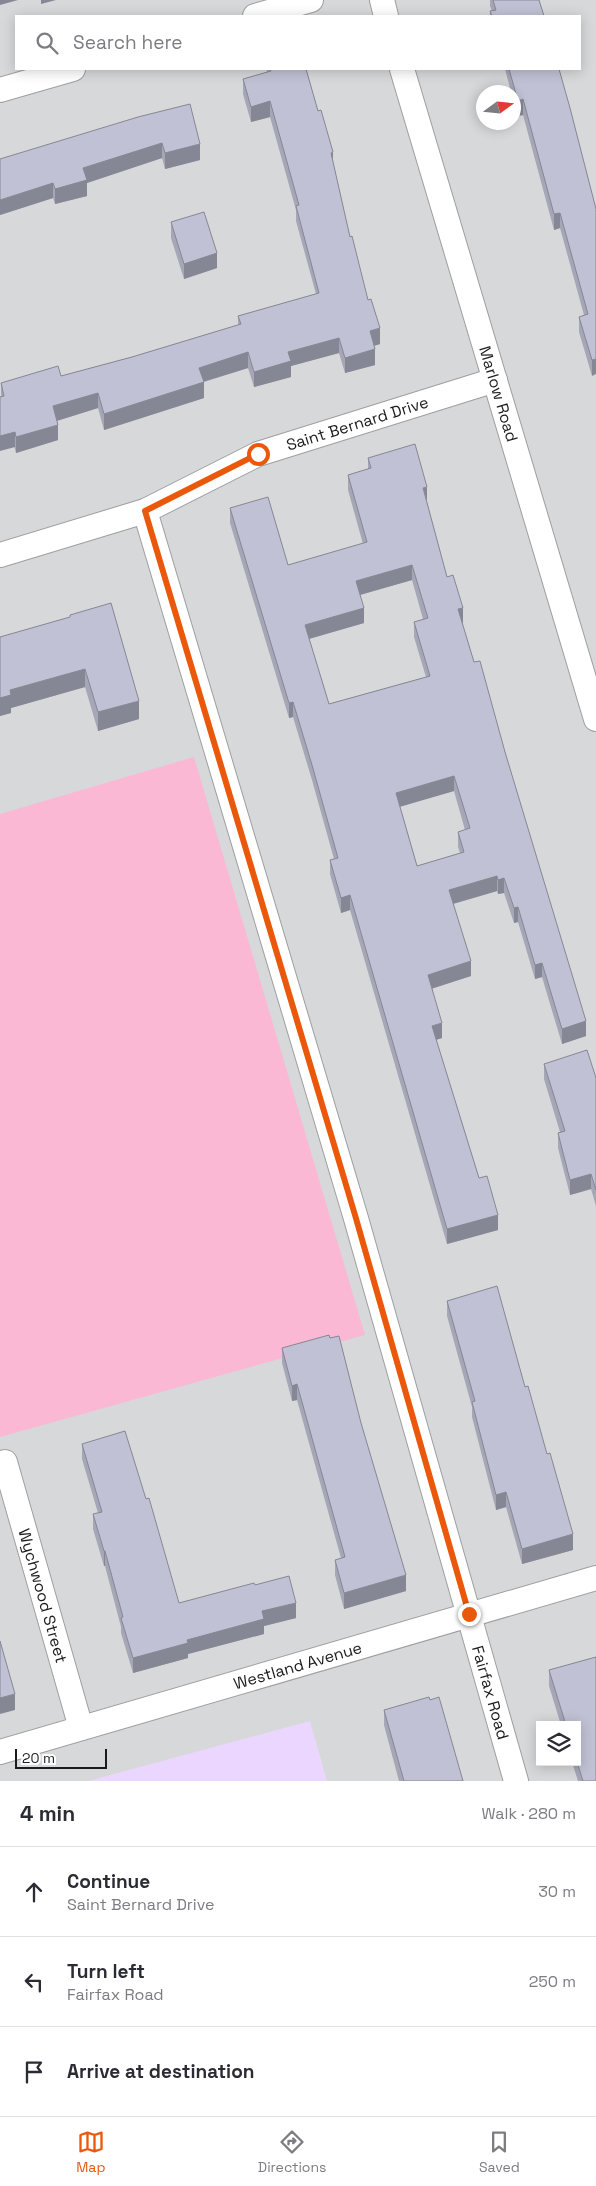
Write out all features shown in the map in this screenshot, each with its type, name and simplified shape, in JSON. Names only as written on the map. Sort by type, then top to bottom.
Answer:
[{"type":"street","points":[[258,15],[311,0]]},
{"type":"street","points":[[382,0],[386,15]]},
{"type":"street","points":[[0,90],[70,70]]},
{"type":"street","name":"Marlow Road","points":[[402,70],[596,718]]},
{"type":"street","name":"Saint Bernard Drive","points":[[0,555],[145,511],[258,454],[495,380]]},
{"type":"street","name":"Fairfax Road","points":[[145,511],[355,1215],[516,1781]]},
{"type":"street","name":"Wychwood Street","points":[[5,1462],[81,1728]]},
{"type":"street","name":"Westland Avenue","points":[[0,1752],[596,1578]]},
{"type":"shaded area","points":[[0,0],[596,0],[596,1781],[0,1781]]},
{"type":"shaded area","points":[[194,757],[365,1335],[0,1437],[0,814]]},
{"type":"shaded area","points":[[310,1721],[327,1781],[88,1781]]},
{"type":"building","points":[[493,0],[539,0],[544,15],[492,15],[490,11],[496,10]]},
{"type":"building","points":[[306,70],[318,111],[321,110],[333,152],[331,153],[350,237],[352,236],[368,300],[371,299],[380,328],[370,331],[375,349],[345,358],[339,338],[288,352],[291,361],[254,372],[248,352],[199,368],[204,382],[104,414],[98,393],[53,406],[58,425],[16,437],[15,432],[0,436],[0,397],[4,396],[1,383],[58,366],[61,376],[132,357],[241,324],[238,316],[319,293],[296,206],[299,205],[270,101],[251,107],[243,79],[271,71]]},
{"type":"building","points":[[509,70],[559,70],[596,209],[596,359],[592,360],[579,317],[588,314],[560,213],[554,214],[523,99],[521,100],[521,85],[514,85]]},
{"type":"building","points":[[190,104],[200,144],[165,153],[162,143],[83,168],[87,180],[55,189],[53,183],[0,200],[0,159],[138,117]]},
{"type":"building","points":[[204,212],[217,253],[184,264],[171,222]]},
{"type":"building","points":[[415,444],[427,487],[423,488],[447,577],[453,575],[463,608],[458,609],[474,662],[480,661],[505,752],[586,1021],[562,1029],[542,963],[535,965],[518,907],[514,908],[504,878],[498,880],[497,876],[449,890],[471,961],[428,975],[442,1023],[432,1026],[479,1178],[487,1176],[498,1215],[447,1229],[350,895],[341,898],[330,860],[338,858],[312,765],[293,702],[289,703],[230,508],[268,497],[288,565],[367,542],[348,475],[371,468],[368,458]],"holes":[[[412,565],[428,618],[414,622],[430,676],[329,704],[305,625],[364,608],[356,581]],[[454,776],[470,828],[458,832],[464,852],[417,866],[396,793]]]},
{"type":"building","points":[[111,603],[139,701],[98,712],[85,669],[10,690],[11,695],[0,698],[0,637]]},
{"type":"building","points":[[587,1050],[596,1078],[596,1190],[591,1174],[570,1180],[558,1133],[565,1131],[544,1064]]},
{"type":"building","points":[[497,1286],[525,1387],[528,1386],[547,1454],[550,1453],[573,1534],[522,1549],[506,1492],[496,1495],[472,1402],[475,1401],[447,1301]]},
{"type":"building","points":[[329,1335],[330,1338],[339,1336],[361,1423],[406,1575],[344,1593],[335,1560],[345,1557],[297,1384],[292,1386],[282,1348]]},
{"type":"building","points":[[125,1431],[146,1499],[149,1498],[179,1603],[254,1583],[255,1585],[289,1576],[296,1603],[262,1611],[264,1619],[187,1640],[188,1643],[133,1658],[105,1551],[93,1514],[102,1512],[82,1444]]},
{"type":"building","points":[[0,1641],[15,1694],[0,1698]]},
{"type":"building","points":[[596,1657],[596,1781],[583,1781],[578,1766],[581,1766],[581,1721],[565,1721],[549,1670]]},
{"type":"building","points":[[429,1697],[430,1700],[439,1697],[463,1781],[404,1781],[384,1710]]},
{"type":"route","points":[[258,454],[145,511],[355,1215],[469,1614]]}]
